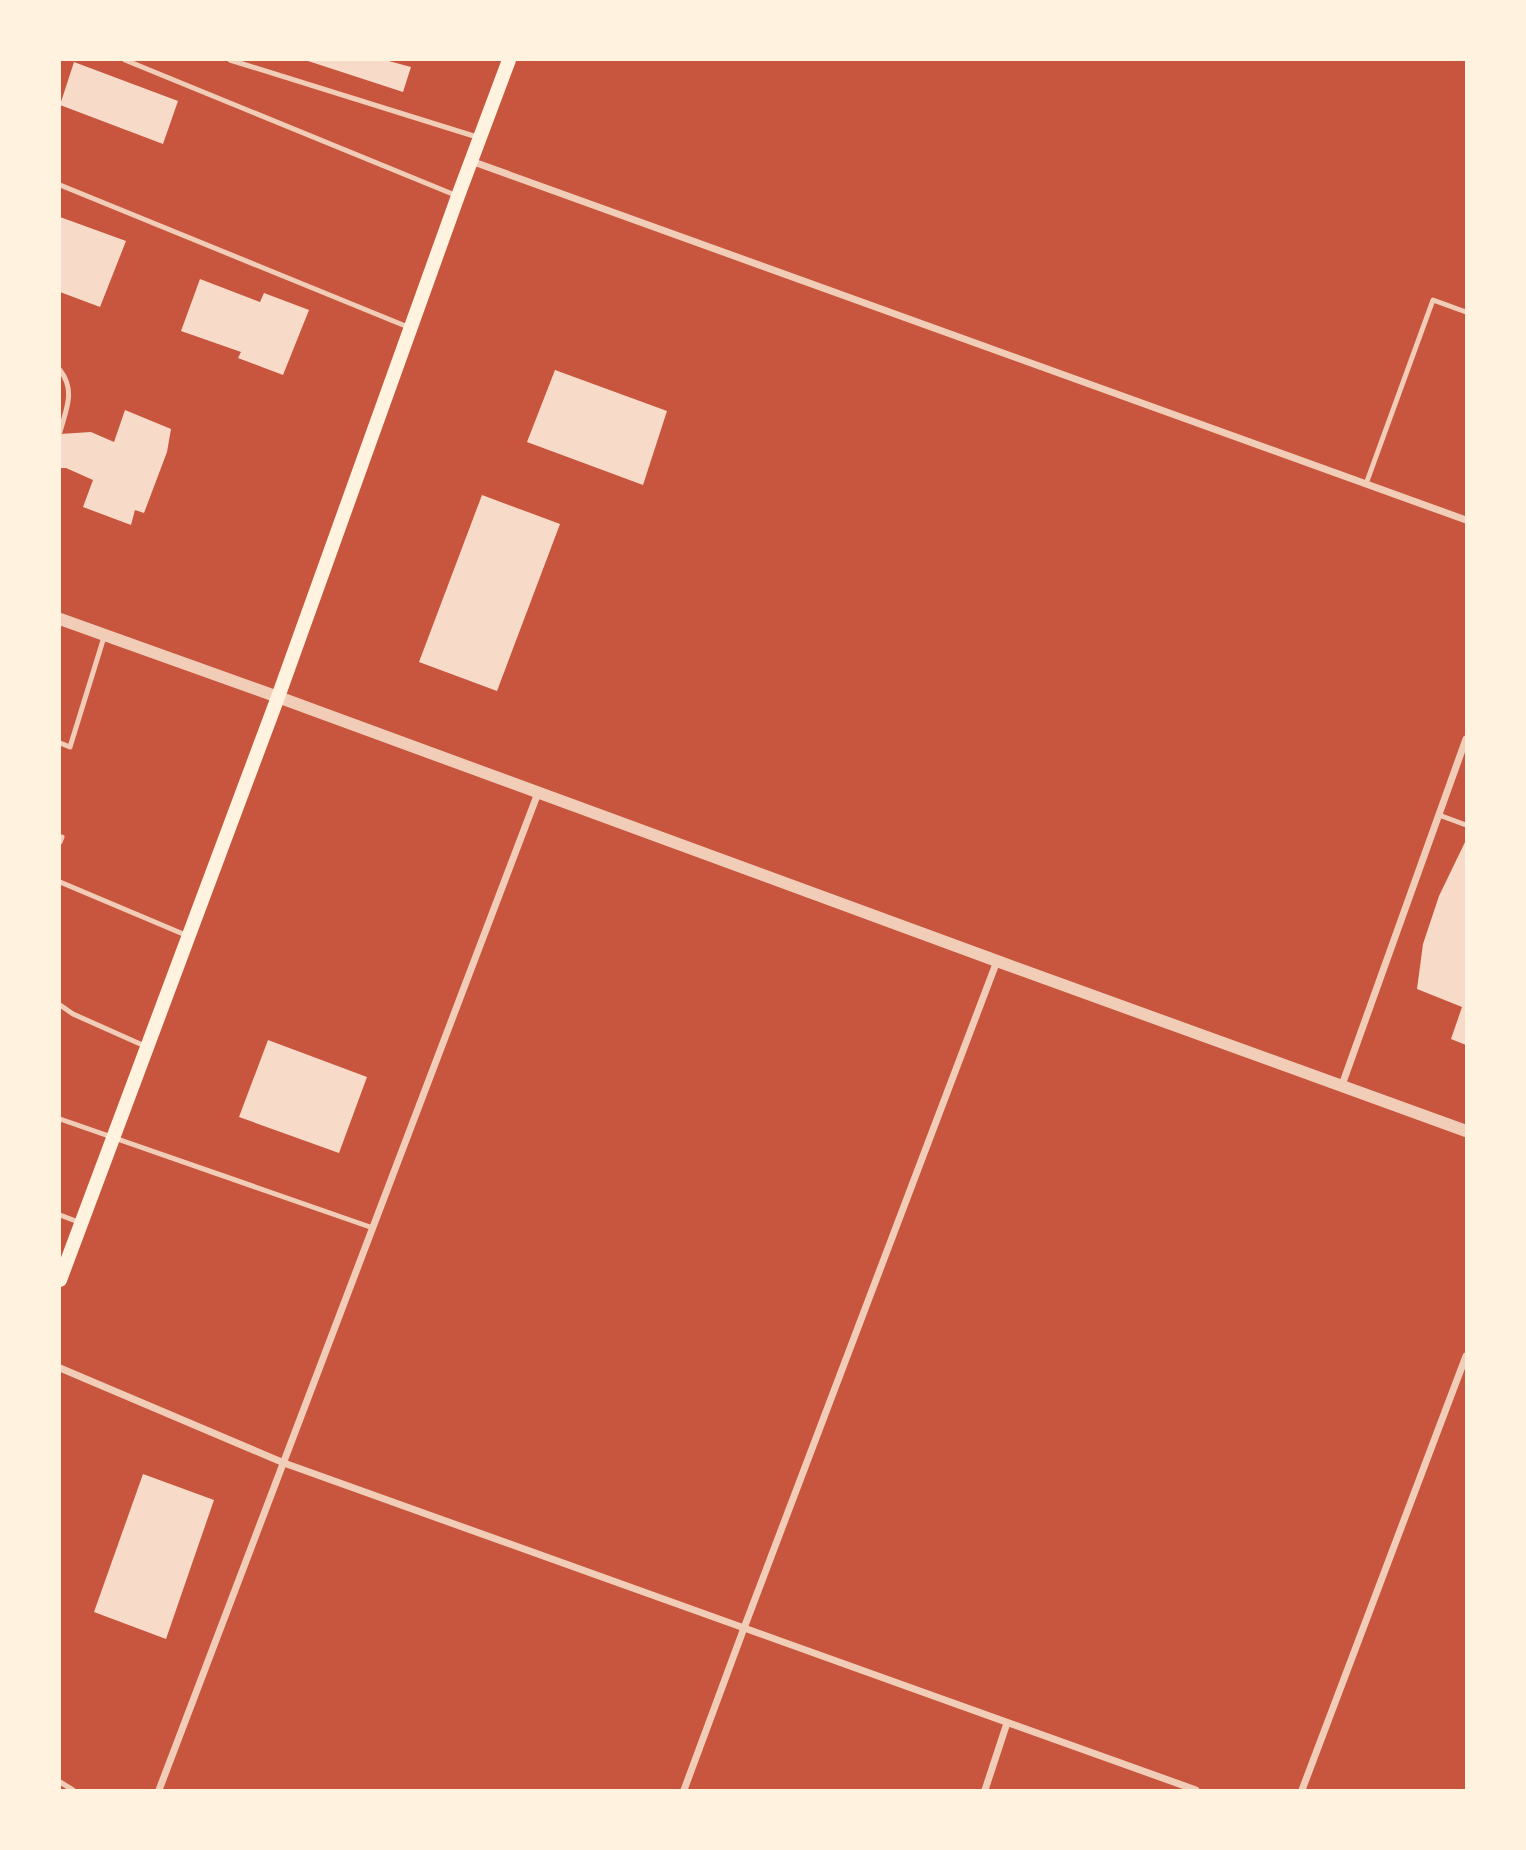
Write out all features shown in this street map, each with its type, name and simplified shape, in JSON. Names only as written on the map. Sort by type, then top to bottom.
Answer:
[{"type":"main road","points":[[60,1280],[278,697],[509,60]]},
{"type":"street","points":[[471,161],[1466,520]]},
{"type":"street","points":[[60,619],[1466,1131]]},
{"type":"street","points":[[1342,1085],[1466,739]]},
{"type":"street","points":[[159,1790],[538,793]]},
{"type":"street","points":[[684,1790],[998,961]]},
{"type":"street","points":[[1302,1790],[1466,1356]]},
{"type":"street","points":[[60,1368],[284,1463],[1196,1790]]},
{"type":"street","points":[[985,1790],[1007,1723]]},
{"type":"lane","points":[[125,60],[458,197]]},
{"type":"lane","points":[[230,60],[480,138]]},
{"type":"lane","points":[[60,185],[411,328]]},
{"type":"lane","points":[[1366,484],[1433,300],[1466,312]]},
{"type":"lane","points":[[60,370],[70,398],[60,432]]},
{"type":"lane","points":[[60,743],[70,747],[105,635]]},
{"type":"lane","points":[[1439,815],[1466,825]]},
{"type":"lane","points":[[60,882],[188,936]]},
{"type":"lane","points":[[60,1005],[72,1014],[147,1047]]},
{"type":"lane","points":[[60,1119],[373,1228]]},
{"type":"lane","points":[[60,1215],[81,1223]]},
{"type":"lane","points":[[60,1782],[73,1790]]},
{"type":"building","points":[[305,60],[385,60],[411,67],[403,92]]},
{"type":"building","points":[[74,62],[178,101],[163,144],[60,105]]},
{"type":"building","points":[[60,217],[126,241],[100,307],[60,292]]},
{"type":"building","points":[[200,279],[260,302],[264,293],[309,310],[283,375],[238,358],[241,352],[181,331]]},
{"type":"building","points":[[555,370],[667,411],[643,485],[527,442]]},
{"type":"building","points":[[125,410],[171,429],[167,452],[144,513],[135,510],[131,525],[83,507],[93,480],[60,468],[60,434],[91,432],[114,442]]},
{"type":"building","points":[[482,495],[560,524],[497,691],[419,662]]},
{"type":"building","points":[[1466,840],[1466,1045],[1451,1039],[1462,1007],[1417,989],[1423,944],[1439,896]]},
{"type":"building","points":[[268,1040],[367,1077],[339,1153],[239,1117]]},
{"type":"building","points":[[143,1474],[214,1500],[166,1639],[94,1612]]}]
